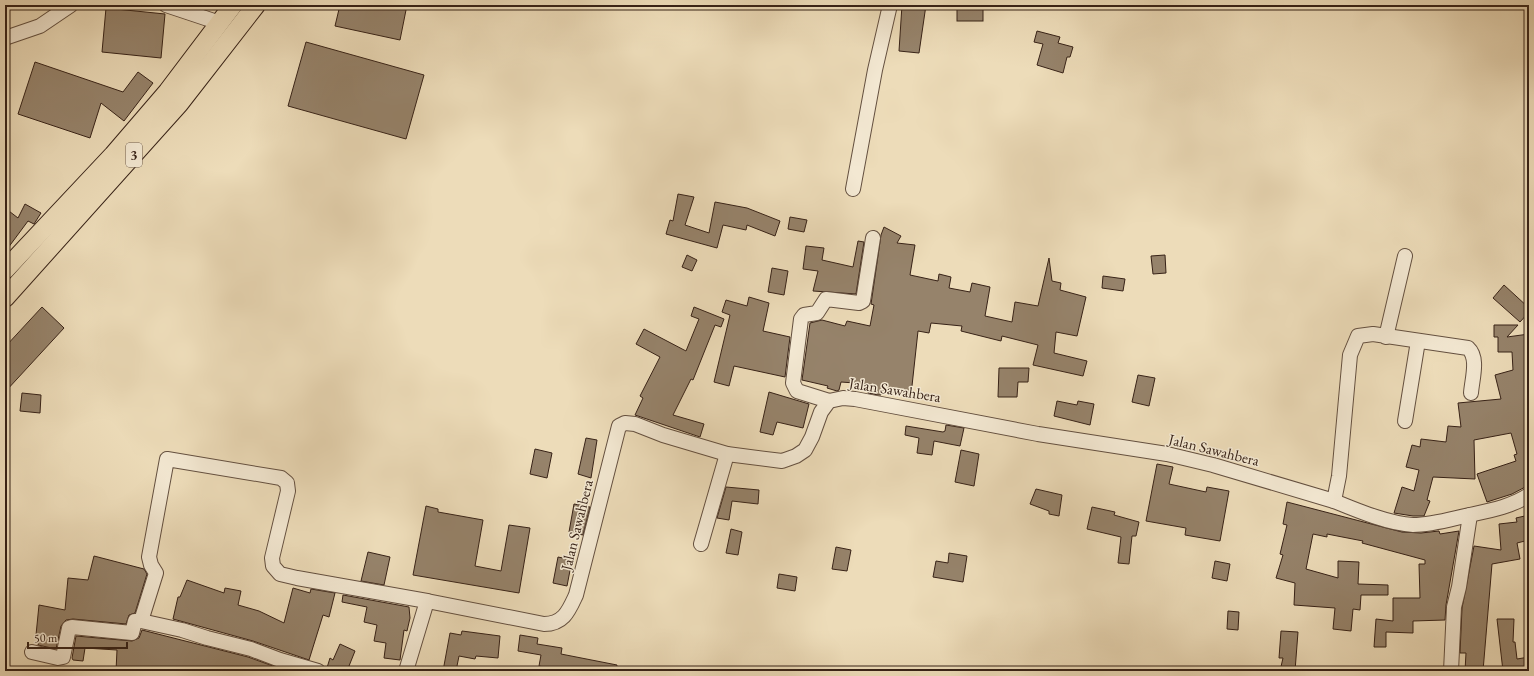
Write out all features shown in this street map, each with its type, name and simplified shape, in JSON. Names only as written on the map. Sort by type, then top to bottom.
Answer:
[{"type":"main road","name":"3","points":[[5,270],[113,155],[173,98],[233,5]]},
{"type":"main road","name":"3","points":[[5,298],[173,98],[256,5]]},
{"type":"street","points":[[5,38],[40,26],[71,5]]},
{"type":"street","points":[[166,5],[220,23]]},
{"type":"street","points":[[853,189],[875,70],[890,5]]},
{"type":"street","points":[[829,401],[797,391],[793,383],[802,319],[804,315],[817,313],[826,299],[859,303],[863,301],[873,238]]},
{"type":"street","points":[[1386,336],[1405,256]]},
{"type":"street","points":[[1334,501],[1339,476],[1352,347],[1358,336],[1373,334],[1468,348],[1473,352],[1474,359],[1471,393]]},
{"type":"street","points":[[1405,421],[1418,341]]},
{"type":"street","name":"Jalan Sawahbera","points":[[427,601],[544,624],[559,621],[566,616],[576,595],[619,426],[625,423],[635,424],[663,435],[726,454],[782,461],[796,456],[805,450],[812,438],[822,412],[829,401],[843,398],[856,399],[1038,434],[1167,454],[1214,465],[1334,501],[1355,510],[1409,524],[1436,523],[1515,503],[1529,496]]},
{"type":"street","points":[[701,544],[726,454]]},
{"type":"street","points":[[141,621],[156,573],[151,565],[149,557],[167,459],[281,478],[287,483],[288,491],[272,558],[273,566],[280,574],[427,601],[406,671]]},
{"type":"street","points":[[1451,671],[1454,607],[1459,587],[1470,515]]},
{"type":"street","points":[[32,652],[58,658],[63,657],[69,628],[72,627],[132,633],[135,621],[141,621],[182,630],[251,649],[280,660],[318,671]]},
{"type":"building","points":[[340,5],[407,5],[400,40],[335,26]]},
{"type":"building","points":[[902,5],[926,5],[919,53],[899,51]]},
{"type":"building","points":[[957,5],[983,5],[983,21],[957,21]]},
{"type":"building","points":[[106,8],[165,14],[161,58],[102,52]]},
{"type":"building","points":[[1037,31],[1060,37],[1058,43],[1073,47],[1070,57],[1067,57],[1063,73],[1037,65],[1043,44],[1034,42]]},
{"type":"building","points":[[306,42],[424,75],[406,139],[288,106]]},
{"type":"building","points":[[35,62],[123,92],[138,72],[153,83],[124,121],[101,103],[90,138],[18,114]]},
{"type":"building","points":[[678,194],[694,197],[685,225],[709,233],[715,202],[747,208],[780,221],[775,236],[747,225],[746,230],[723,225],[717,248],[666,234],[670,220],[673,221]]},
{"type":"building","points":[[25,204],[41,213],[34,224],[28,221],[5,252],[5,208],[18,218]]},
{"type":"building","points":[[790,217],[807,220],[804,232],[788,229]]},
{"type":"building","points":[[884,227],[901,236],[897,243],[915,245],[910,275],[938,281],[939,274],[951,277],[949,288],[970,292],[972,283],[990,287],[985,316],[1012,322],[1015,302],[1038,306],[1049,258],[1052,281],[1061,283],[1060,290],[1086,297],[1077,336],[1056,332],[1054,353],[1087,361],[1083,376],[1033,365],[1038,345],[1002,336],[1001,341],[961,331],[962,326],[931,323],[929,333],[918,331],[911,395],[881,390],[881,395],[878,395],[868,393],[869,384],[841,382],[839,390],[837,391],[827,388],[828,386],[802,380],[810,323],[822,320],[845,326],[847,321],[870,326],[874,305],[871,304],[881,235]]},
{"type":"building","points":[[858,241],[864,242],[856,294],[813,291],[818,271],[803,269],[806,246],[824,248],[822,260],[853,267]]},
{"type":"building","points":[[687,255],[697,260],[692,271],[682,267]]},
{"type":"building","points":[[1165,255],[1166,273],[1153,274],[1151,256]]},
{"type":"building","points":[[772,268],[788,271],[784,295],[768,292]]},
{"type":"building","points":[[1103,276],[1125,279],[1123,291],[1102,288]]},
{"type":"building","points":[[1504,285],[1529,308],[1529,312],[1520,322],[1493,298]]},
{"type":"building","points":[[749,297],[769,303],[763,331],[790,337],[785,377],[734,366],[729,386],[714,382],[730,315],[722,312],[726,300],[747,306]]},
{"type":"building","points":[[42,307],[64,328],[5,392],[5,347]]},
{"type":"building","points":[[694,307],[724,319],[721,327],[715,325],[693,380],[691,379],[673,415],[704,424],[700,437],[635,415],[643,398],[640,396],[660,357],[636,344],[644,329],[686,351],[699,319],[691,316]]},
{"type":"building","points":[[1494,325],[1518,325],[1507,337],[1529,334],[1529,485],[1512,494],[1487,502],[1477,474],[1516,461],[1514,455],[1517,454],[1511,433],[1474,440],[1475,479],[1433,477],[1427,500],[1430,501],[1424,516],[1394,513],[1402,487],[1414,491],[1419,470],[1406,467],[1412,445],[1420,447],[1421,439],[1446,442],[1448,426],[1461,427],[1458,403],[1501,399],[1495,375],[1513,370],[1512,352],[1498,352],[1498,337],[1494,337]]},
{"type":"building","points":[[999,368],[1029,368],[1028,382],[1018,382],[1017,397],[998,397]]},
{"type":"building","points":[[1138,375],[1155,378],[1149,406],[1132,402]]},
{"type":"building","points":[[769,392],[809,404],[803,428],[777,422],[773,435],[760,432]]},
{"type":"building","points":[[22,393],[41,395],[40,413],[20,411]]},
{"type":"building","points":[[1057,401],[1077,405],[1078,401],[1094,404],[1090,425],[1054,416]]},
{"type":"building","points":[[946,425],[964,428],[960,446],[934,441],[932,455],[917,453],[919,438],[905,435],[906,426],[943,432],[945,431]]},
{"type":"building","points":[[586,438],[597,440],[591,478],[578,474]]},
{"type":"building","points":[[535,449],[552,453],[547,478],[530,474]]},
{"type":"building","points":[[961,450],[979,454],[974,486],[955,482]]},
{"type":"building","points":[[1157,464],[1173,467],[1169,484],[1206,492],[1207,487],[1229,491],[1220,541],[1185,535],[1186,528],[1146,521]]},
{"type":"building","points":[[726,487],[759,490],[758,504],[732,501],[729,520],[717,518]]},
{"type":"building","points":[[1036,489],[1062,495],[1059,516],[1049,514],[1049,511],[1030,504]]},
{"type":"building","points":[[1287,502],[1402,532],[1421,533],[1439,531],[1440,534],[1459,531],[1446,605],[1445,620],[1413,621],[1413,633],[1386,632],[1386,647],[1374,647],[1376,619],[1393,621],[1393,598],[1420,598],[1419,564],[1425,564],[1425,560],[1362,543],[1363,541],[1327,534],[1327,537],[1313,534],[1306,569],[1338,578],[1338,561],[1359,562],[1358,584],[1388,585],[1388,595],[1361,595],[1360,610],[1353,609],[1351,631],[1333,629],[1335,608],[1294,605],[1295,583],[1276,578],[1283,555],[1280,554],[1287,525],[1283,524]]},
{"type":"building","points":[[574,504],[590,507],[583,535],[569,532]]},
{"type":"building","points":[[426,506],[438,509],[438,512],[483,520],[475,566],[501,571],[509,525],[530,528],[519,593],[413,575]]},
{"type":"building","points":[[1092,507],[1115,512],[1114,515],[1139,522],[1136,536],[1132,536],[1129,564],[1118,563],[1121,537],[1087,529]]},
{"type":"building","points":[[1529,515],[1529,540],[1517,543],[1520,559],[1492,564],[1483,671],[1465,671],[1466,653],[1460,653],[1462,608],[1474,546],[1501,550],[1499,524],[1517,522],[1516,518]]},
{"type":"building","points":[[731,529],[742,532],[738,555],[726,553]]},
{"type":"building","points":[[836,547],[851,550],[847,571],[832,569]]},
{"type":"building","points":[[368,552],[390,557],[384,585],[361,581]]},
{"type":"building","points":[[949,553],[967,556],[963,582],[933,577],[936,561],[948,563]]},
{"type":"building","points":[[94,556],[144,569],[147,574],[135,613],[129,615],[126,624],[73,619],[66,620],[61,626],[56,649],[38,645],[40,635],[36,635],[39,605],[65,610],[68,578],[88,580]]},
{"type":"building","points":[[558,557],[572,560],[567,586],[553,583]]},
{"type":"building","points":[[1215,561],[1230,564],[1227,581],[1212,578]]},
{"type":"building","points":[[779,574],[797,577],[795,591],[777,588]]},
{"type":"building","points":[[187,580],[224,593],[225,588],[241,591],[238,605],[259,611],[284,623],[293,588],[310,593],[311,589],[335,593],[329,617],[323,615],[309,660],[253,641],[173,619],[178,597],[180,597]]},
{"type":"building","points":[[343,595],[409,607],[410,618],[407,631],[404,630],[400,660],[384,658],[386,643],[374,641],[377,625],[364,622],[367,607],[342,602]]},
{"type":"building","points":[[1228,611],[1239,612],[1238,630],[1227,629]]},
{"type":"building","points":[[1497,619],[1514,619],[1513,642],[1515,642],[1517,659],[1529,657],[1529,668],[1503,671]]},
{"type":"building","points":[[142,630],[248,657],[284,670],[247,671],[236,669],[236,671],[116,671],[117,650],[85,648],[83,661],[73,660],[72,658],[76,636],[132,641],[139,638]]},
{"type":"building","points":[[462,631],[500,636],[498,658],[476,656],[475,659],[459,656],[456,671],[443,671],[450,633],[461,635]]},
{"type":"building","points":[[1281,631],[1298,632],[1295,671],[1280,671],[1283,658],[1279,658]]},
{"type":"building","points":[[520,635],[538,638],[537,644],[562,648],[561,654],[617,665],[616,671],[565,671],[539,666],[541,655],[518,651]]},
{"type":"building","points":[[340,644],[355,651],[349,666],[360,671],[326,671],[330,658],[333,660]]}]
